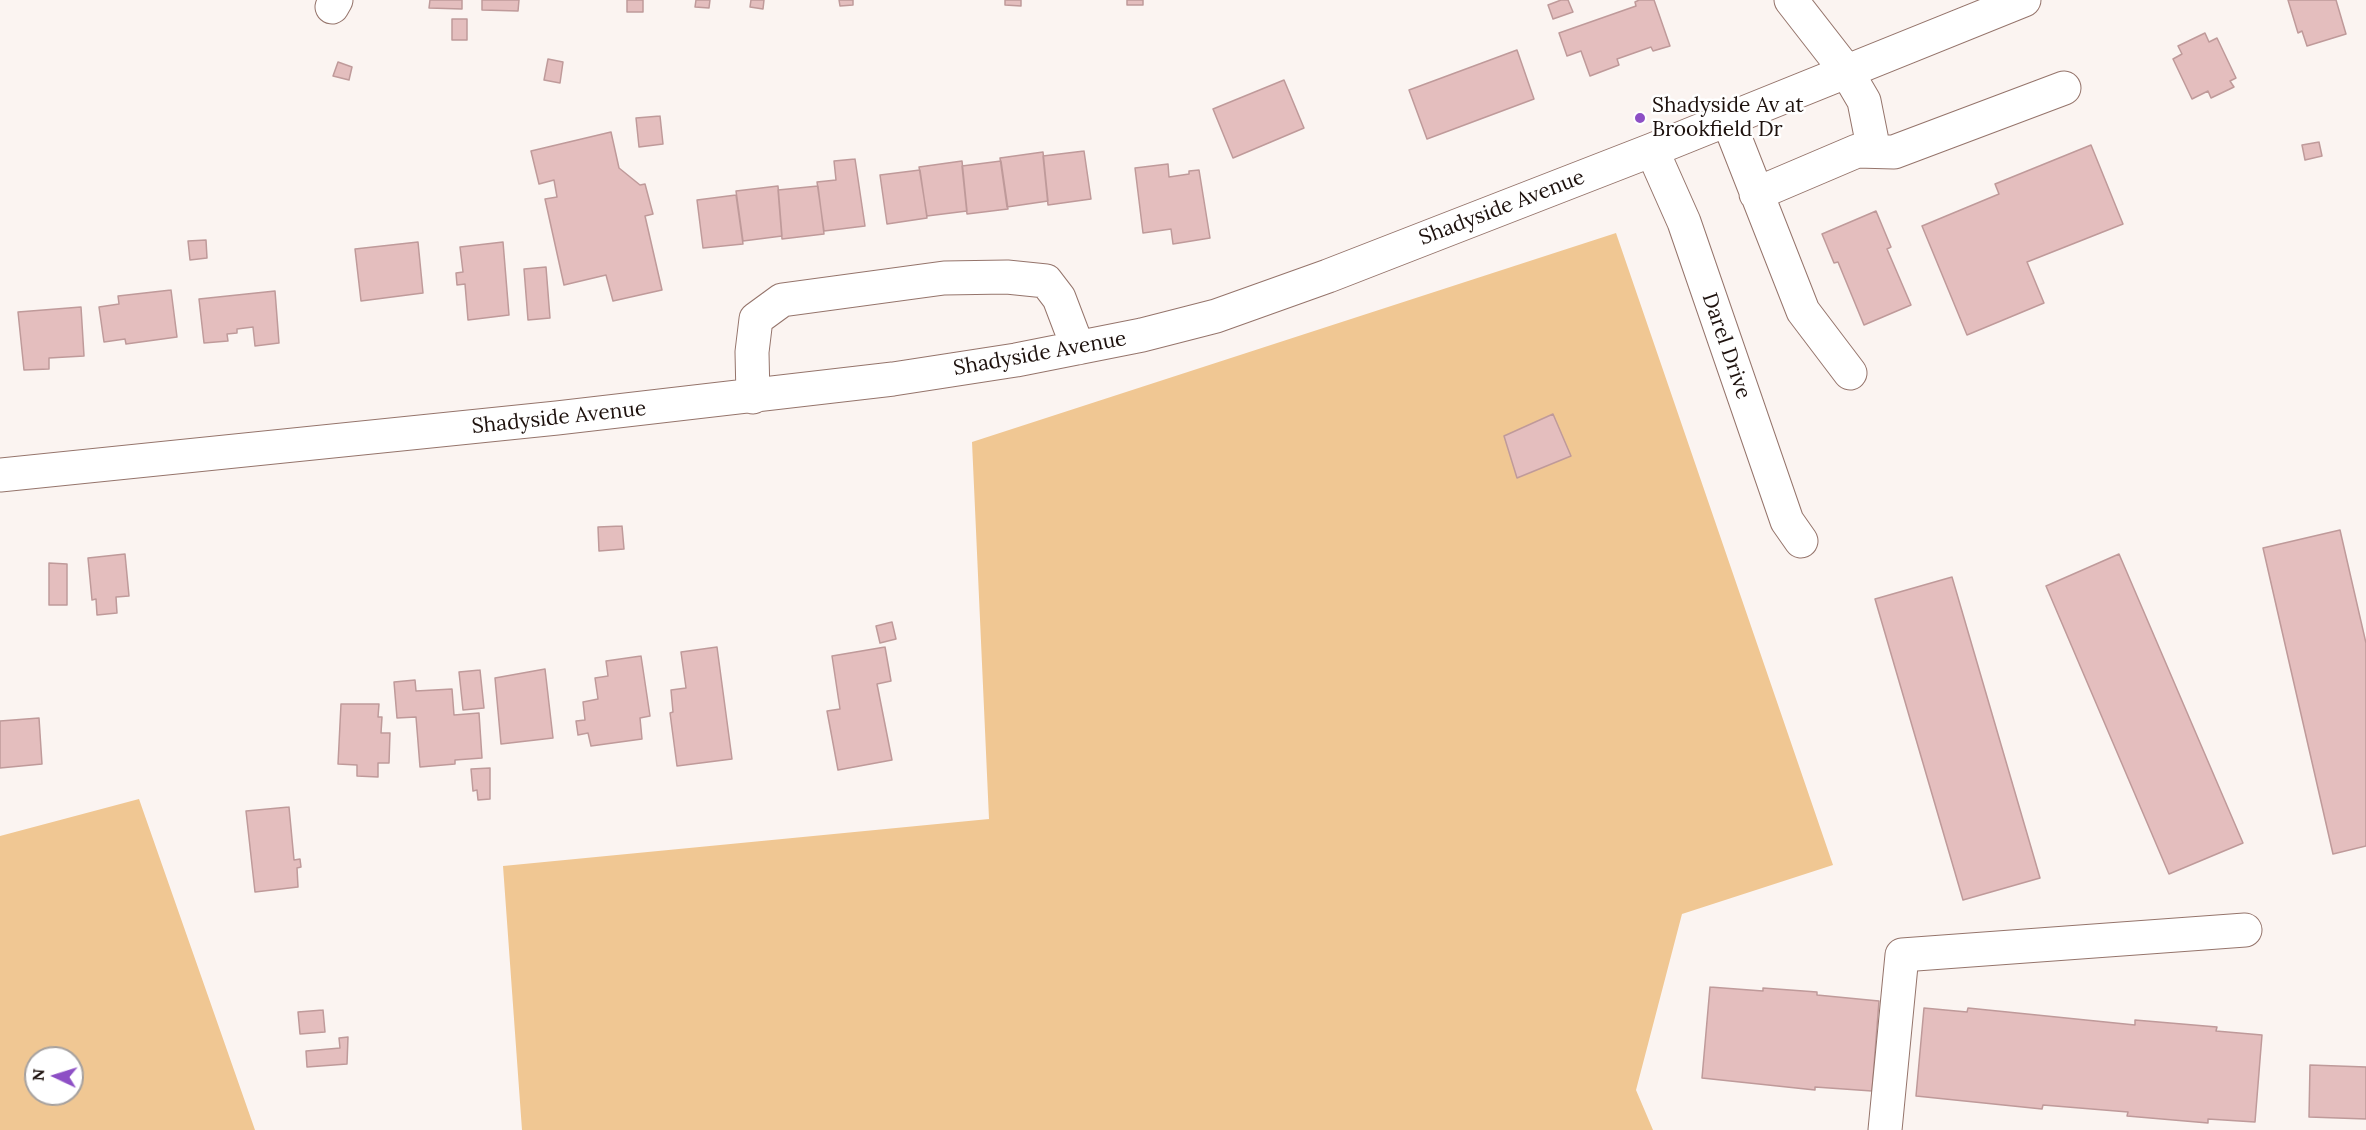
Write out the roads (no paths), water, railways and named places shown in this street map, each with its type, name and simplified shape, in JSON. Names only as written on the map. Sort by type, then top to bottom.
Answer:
[{"type":"street","points":[[1791,0],[1847,72],[1864,101],[1874,151]]},
{"type":"street","name":"Shadyside Avenue","points":[[0,475],[753,397],[1016,360],[1142,335],[1216,316],[1328,276],[1728,120],[2024,0]]},
{"type":"street","points":[[1756,194],[1857,151],[1894,152],[2064,88]]},
{"type":"street","points":[[1728,120],[1803,311],[1850,373]]},
{"type":"street","name":"Darel Drive","points":[[1652,150],[1684,222],[1787,521],[1801,541]]},
{"type":"street","points":[[753,397],[752,352],[756,319],[782,300],[944,278],[1007,277],[1046,281],[1059,298],[1078,348]]},
{"type":"street","points":[[1885,1130],[1902,955],[2245,930]]},
{"type":"place","name":"Shadyside Av at Brookfield Dr","points":[[1640,118]]}]
